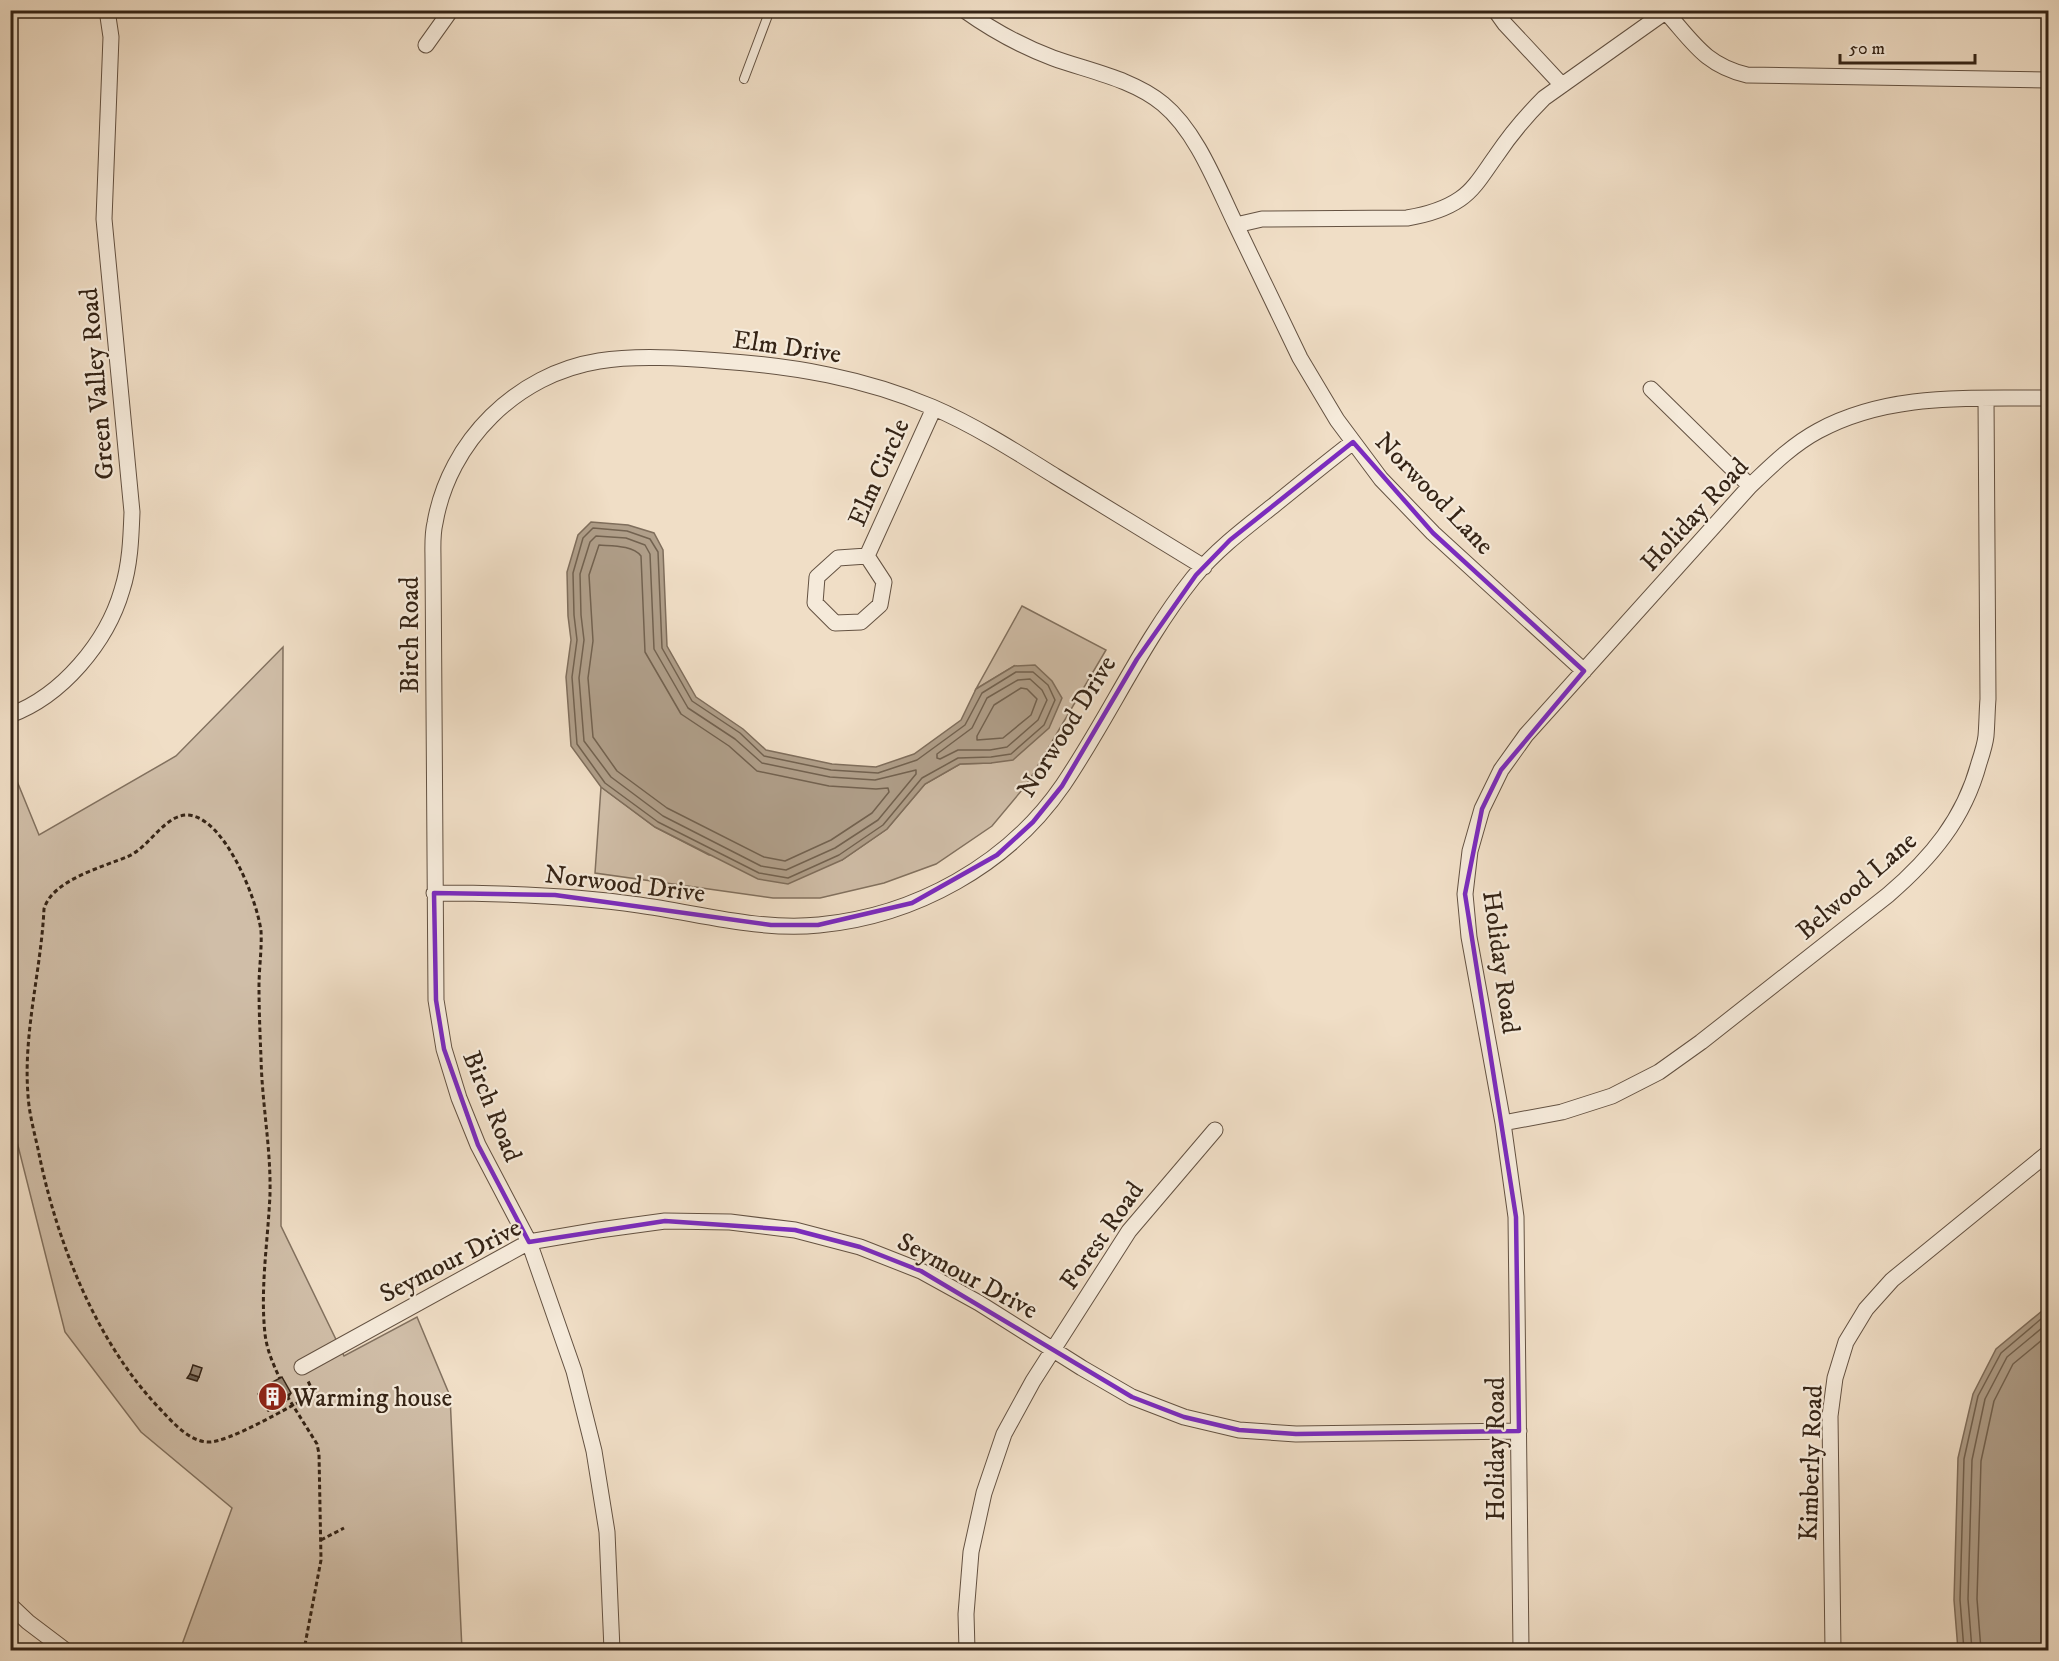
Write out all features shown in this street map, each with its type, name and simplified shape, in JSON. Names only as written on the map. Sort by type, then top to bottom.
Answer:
[{"type":"street","name":"Green Valley Road","points":[[15,713],[54,690],[83,661],[106,628],[122,591],[130,552],[132,512],[104,219],[111,37],[107,10]]},
{"type":"street","points":[[426,45],[451,10]]},
{"type":"street","name":"Norwood Lane","points":[[964,10],[991,29],[1022,45],[1140,89],[1163,104],[1181,122],[1196,145],[1300,358],[1353,442],[1381,479],[1433,533],[1584,671]]},
{"type":"street","points":[[1495,10],[1505,24],[1561,84]]},
{"type":"street","points":[[1236,225],[1262,219],[1407,218],[1444,208],[1460,199],[1474,185],[1530,112],[1561,84],[1667,11],[1711,61],[1727,70],[1747,75],[2049,80]]},
{"type":"street","name":"Elm Drive","points":[[433,560],[434,524],[444,487],[460,454],[483,424],[508,401],[535,383],[566,369],[599,361],[631,359],[771,364],[834,375],[896,393],[934,408],[1012,449],[1204,567]]},
{"type":"street","points":[[1651,389],[1750,486]]},
{"type":"street","name":"Holiday Road","points":[[1521,1650],[1516,1217],[1503,1123],[1469,937],[1466,894],[1470,851],[1482,809],[1501,770],[1526,735],[1750,486],[1783,455],[1818,431],[1859,414],[1901,402],[1945,399],[2049,398]]},
{"type":"street","name":"Belwood Lane","points":[[1503,1123],[1562,1112],[1612,1096],[1659,1072],[1701,1042],[1888,895],[1916,871],[1942,842],[1962,810],[1976,774],[1986,738],[1988,687],[1986,399]]},
{"type":"street","name":"Elm Circle","points":[[867,556],[934,408]]},
{"type":"street","name":"Norwood Drive","points":[[434,893],[555,895],[639,905],[722,920],[771,925],[818,925],[867,917],[912,903],[956,882],[997,855],[1033,822],[1062,786],[1165,615],[1204,567],[1230,540],[1353,442]]},
{"type":"street","name":"Elm Circle","points":[[867,556],[884,582],[880,605],[861,622],[835,623],[815,603],[817,577],[838,558],[867,556]]},
{"type":"street","name":"Birch Road","points":[[433,560],[436,1000],[444,1049],[459,1098],[478,1145],[529,1242],[574,1371],[594,1451],[607,1532],[612,1650]]},
{"type":"street","name":"Forest Road","points":[[967,1650],[966,1614],[971,1552],[984,1493],[1004,1434],[1033,1381],[1129,1231],[1215,1130]]},
{"type":"street","name":"Kimberly Road","points":[[1833,1650],[1830,1416],[1835,1378],[1846,1342],[1866,1309],[1892,1280],[2049,1153]]},
{"type":"street","name":"Seymour Drive","points":[[302,1367],[529,1242],[588,1231],[665,1221],[730,1222],[795,1230],[860,1247],[921,1271],[979,1303],[1132,1397],[1184,1417],[1239,1430],[1296,1434],[1519,1431]]},
{"type":"street","points":[[10,1605],[65,1650]]},
{"type":"lane","points":[[744,79],[770,10]]},
{"type":"path","points":[[280,1381],[270,1357],[265,1335],[265,1264],[270,1161],[261,1059],[261,932],[254,906],[225,842],[217,831],[199,817],[185,815],[167,822],[144,847],[66,884],[47,899],[27,1063],[28,1096],[32,1120],[52,1212],[74,1269],[103,1330],[147,1395],[193,1438],[206,1442],[226,1439],[314,1394]]},
{"type":"path","points":[[285,1392],[317,1444],[319,1454],[321,1560],[304,1650]]},
{"type":"path","points":[[321,1540],[344,1528]]},
{"type":"highlighted area","points":[[1353,442],[1433,533],[1584,671],[1501,770],[1482,809],[1465,894],[1516,1217],[1519,1431],[1296,1434],[1239,1430],[1184,1417],[1132,1397],[921,1271],[860,1247],[795,1230],[665,1221],[529,1242],[478,1145],[444,1049],[436,1000],[434,893],[555,895],[771,925],[818,925],[912,903],[997,855],[1033,822],[1062,786],[1137,659],[1196,575],[1230,540]]},
{"type":"shaded area","points":[[1022,606],[1106,650],[1027,784],[992,826],[936,864],[884,883],[820,898],[773,898],[595,873],[601,787],[655,827],[709,855],[842,860],[887,829],[925,784],[960,764],[991,763],[1014,666],[976,689]]},
{"type":"shaded area","points":[[283,647],[281,1226],[344,1356],[417,1317],[450,1396],[462,1650],[180,1650],[232,1508],[141,1432],[65,1332],[14,1130],[10,1031],[10,764],[39,835],[176,756]]},
{"type":"water","points":[[591,522],[628,525],[654,533],[663,550],[667,646],[696,697],[743,729],[766,750],[832,764],[876,767],[914,754],[961,720],[976,689],[1014,666],[1035,665],[1052,681],[1062,698],[1049,728],[1013,760],[960,764],[925,784],[887,829],[842,860],[788,884],[758,879],[655,827],[601,787],[571,746],[566,677],[571,640],[567,572],[578,535]]},
{"type":"water","points":[[2048,1306],[2048,1650],[1958,1650],[1954,1600],[1958,1458],[1973,1394],[1996,1349]]},
{"type":"building","points":[[193,1365],[202,1368],[199,1377],[190,1374]]},
{"type":"building","points":[[282,1377],[291,1393],[273,1404],[263,1387]]},
{"type":"place","name":"Warming house","points":[[272,1397]]}]
